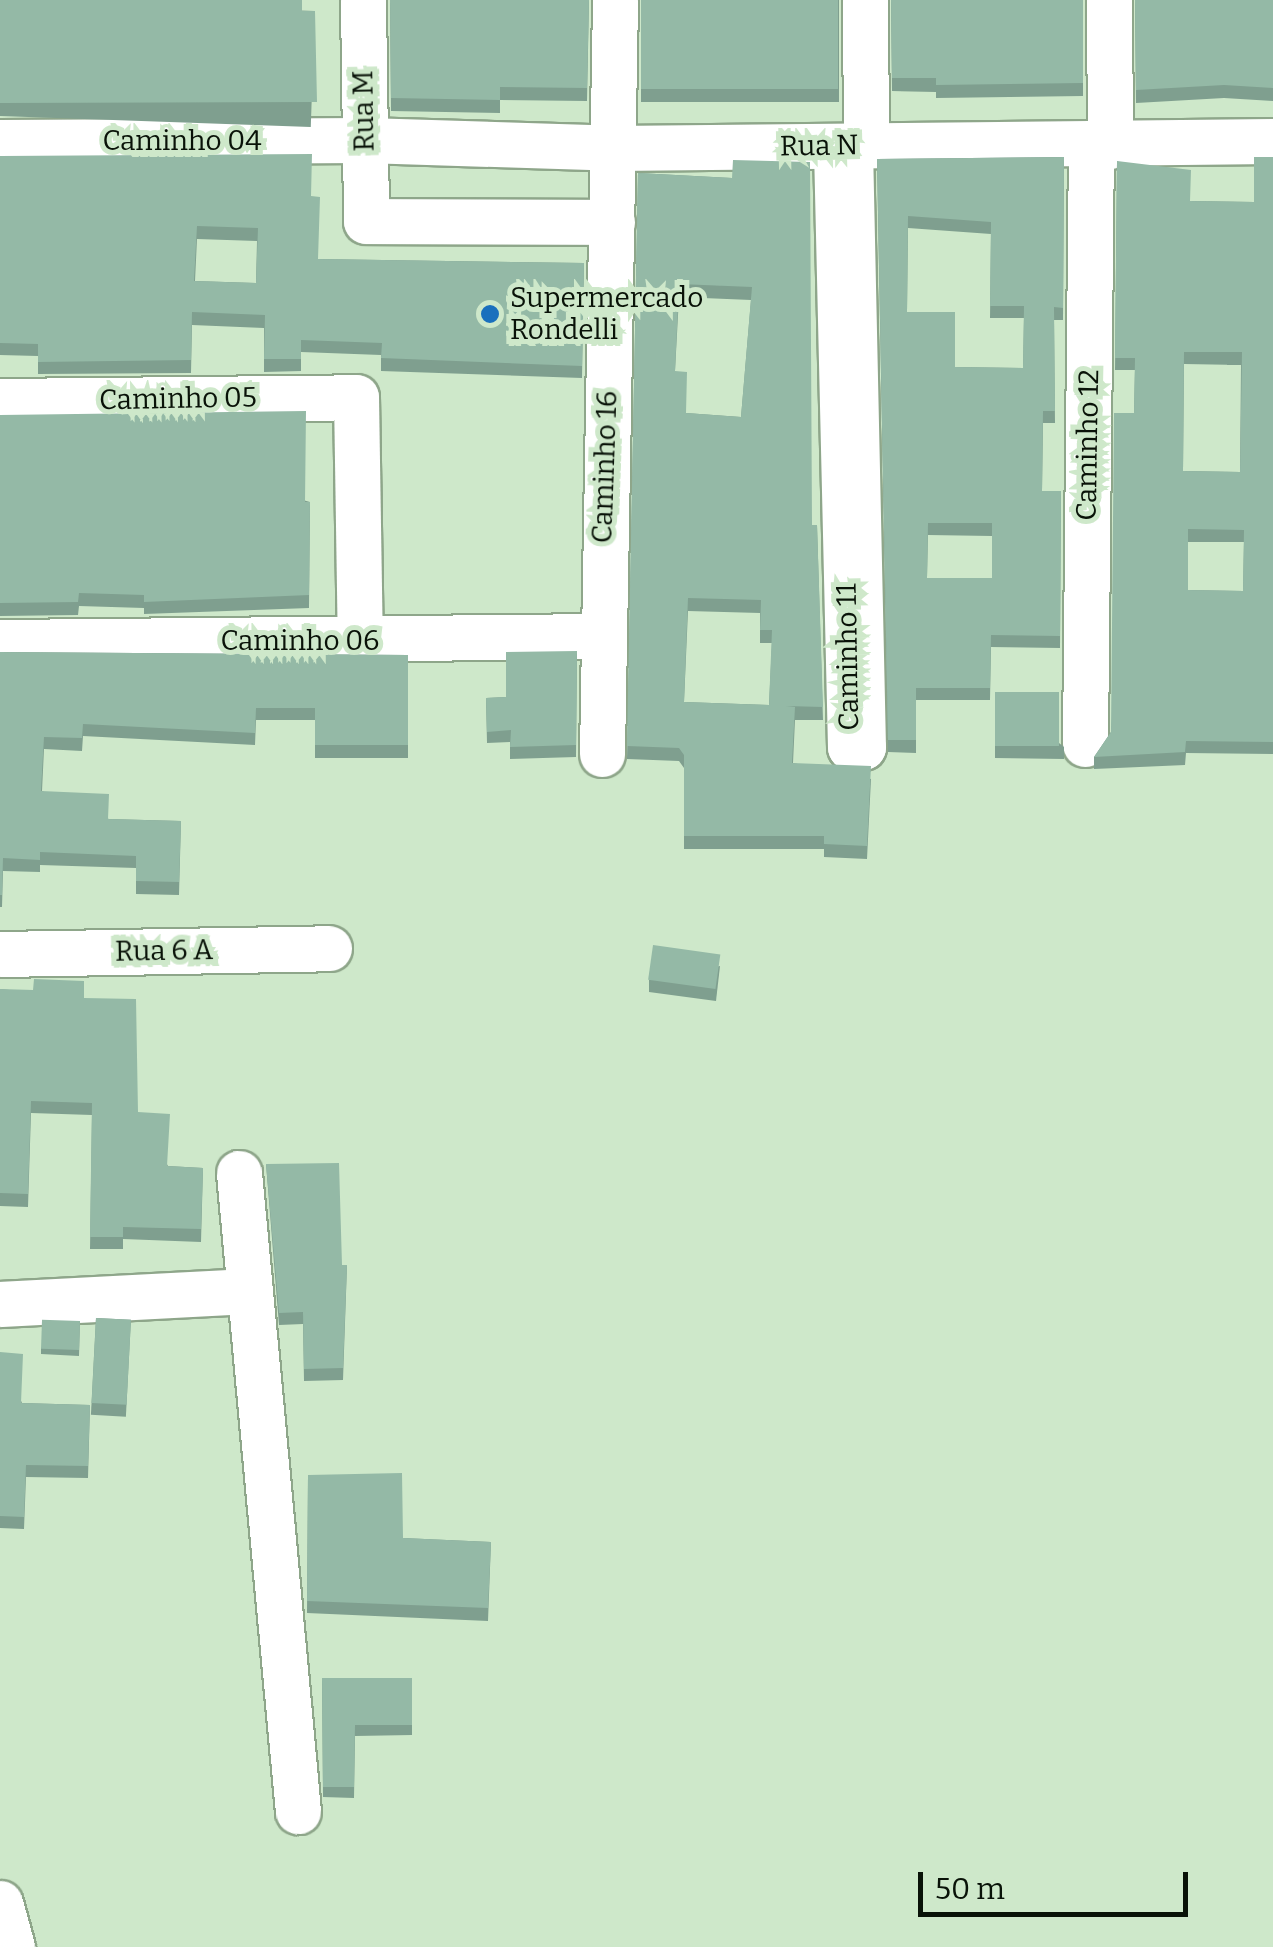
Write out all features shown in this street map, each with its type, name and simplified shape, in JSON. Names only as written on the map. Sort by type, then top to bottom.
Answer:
[{"type":"street","name":"Rua M","points":[[363,0],[366,222],[612,222]]},
{"type":"street","name":"Caminho 16","points":[[602,754],[600,636],[615,0]]},
{"type":"street","points":[[858,146],[865,0]]},
{"type":"street","name":"Caminho 12","points":[[1085,744],[1100,146],[1109,0]]},
{"type":"street","name":"Caminho 04","points":[[0,142],[364,140]]},
{"type":"street","name":"Rua N","points":[[364,140],[614,148],[1100,146],[1273,141]]},
{"type":"street","name":"Caminho 11","points":[[858,146],[863,747],[850,747],[836,148],[858,146]]},
{"type":"street","name":"Caminho 05","points":[[0,401],[356,397],[360,642]]},
{"type":"street","name":"Caminho 06","points":[[0,642],[360,642],[600,636]]},
{"type":"street","name":"Rua 6 A","points":[[0,954],[329,948]]},
{"type":"street","points":[[238,1172],[298,1812]]},
{"type":"street","points":[[0,1304],[250,1291]]},
{"type":"street","points":[[0,1903],[12,1947]]},
{"type":"building","points":[[0,0],[302,0],[302,11],[315,11],[317,102],[0,103]]},
{"type":"building","points":[[390,0],[589,0],[587,88],[500,87],[500,100],[391,98]]},
{"type":"building","points":[[641,0],[838,0],[838,89],[641,89]]},
{"type":"building","points":[[891,0],[1083,0],[1083,83],[936,85],[936,78],[892,78]]},
{"type":"building","points":[[1135,0],[1273,0],[1273,88],[1224,85],[1136,90]]},
{"type":"building","points":[[312,154],[311,196],[320,197],[318,259],[584,263],[582,366],[381,358],[382,343],[301,340],[301,359],[264,359],[265,315],[192,312],[191,360],[38,362],[38,344],[0,343],[0,156]],"holes":[[[197,226],[258,228],[256,283],[194,281]]]},
{"type":"building","points":[[1064,157],[1063,308],[1054,307],[1055,411],[1043,411],[1042,491],[1061,491],[1060,636],[991,635],[990,688],[916,688],[916,740],[888,740],[877,159]],"holes":[[[908,216],[991,222],[990,306],[1024,306],[1023,368],[955,367],[955,312],[907,312]],[[928,523],[992,523],[992,578],[927,578]]]},
{"type":"building","points":[[1254,157],[1273,157],[1273,742],[1186,741],[1185,752],[1094,757],[1111,732],[1114,413],[1134,413],[1135,358],[1115,358],[1117,161],[1191,170],[1190,201],[1254,202]],"holes":[[[1184,352],[1242,352],[1240,472],[1183,471]],[[1188,529],[1244,530],[1243,591],[1188,590]]]},
{"type":"building","points":[[733,160],[810,162],[812,525],[817,525],[823,707],[786,706],[795,707],[792,763],[871,766],[867,846],[824,844],[824,836],[684,836],[684,755],[679,748],[627,746],[638,173],[732,178]],"holes":[[[679,284],[752,287],[741,417],[686,413],[687,372],[675,371]],[[688,598],[761,600],[760,630],[772,630],[769,705],[684,702]]]},
{"type":"building","points":[[306,411],[309,595],[144,602],[144,595],[79,593],[78,602],[0,603],[0,415]]},
{"type":"building","points":[[577,651],[576,745],[510,747],[511,730],[487,732],[486,698],[506,697],[506,652]]},
{"type":"building","points":[[0,652],[408,655],[408,745],[315,745],[315,708],[256,708],[255,733],[83,724],[82,738],[44,737],[41,791],[109,794],[108,819],[181,821],[179,882],[136,881],[136,856],[40,852],[40,860],[3,858],[0,895]]},
{"type":"building","points":[[995,692],[1059,692],[1059,746],[995,746]]},
{"type":"building","points":[[653,945],[720,954],[715,989],[648,980]]},
{"type":"building","points":[[34,979],[84,981],[84,998],[136,999],[138,1112],[170,1114],[167,1166],[203,1168],[201,1229],[123,1227],[123,1237],[90,1237],[92,1103],[31,1101],[28,1194],[0,1193],[0,989],[33,990]]},
{"type":"building","points":[[339,1163],[342,1265],[347,1265],[343,1368],[304,1369],[303,1312],[279,1313],[266,1164]]},
{"type":"building","points":[[96,1318],[131,1320],[127,1405],[92,1403]]},
{"type":"building","points":[[42,1320],[80,1321],[79,1350],[41,1349]]},
{"type":"building","points":[[0,1352],[23,1354],[21,1403],[90,1405],[88,1466],[26,1465],[24,1517],[0,1516]]},
{"type":"building","points":[[402,1473],[403,1538],[491,1542],[488,1608],[307,1601],[308,1475]]},
{"type":"building","points":[[322,1678],[412,1678],[412,1725],[355,1725],[354,1787],[323,1787]]},
{"type":"place","name":"Supermercado Rondelli","points":[[490,314]]}]
